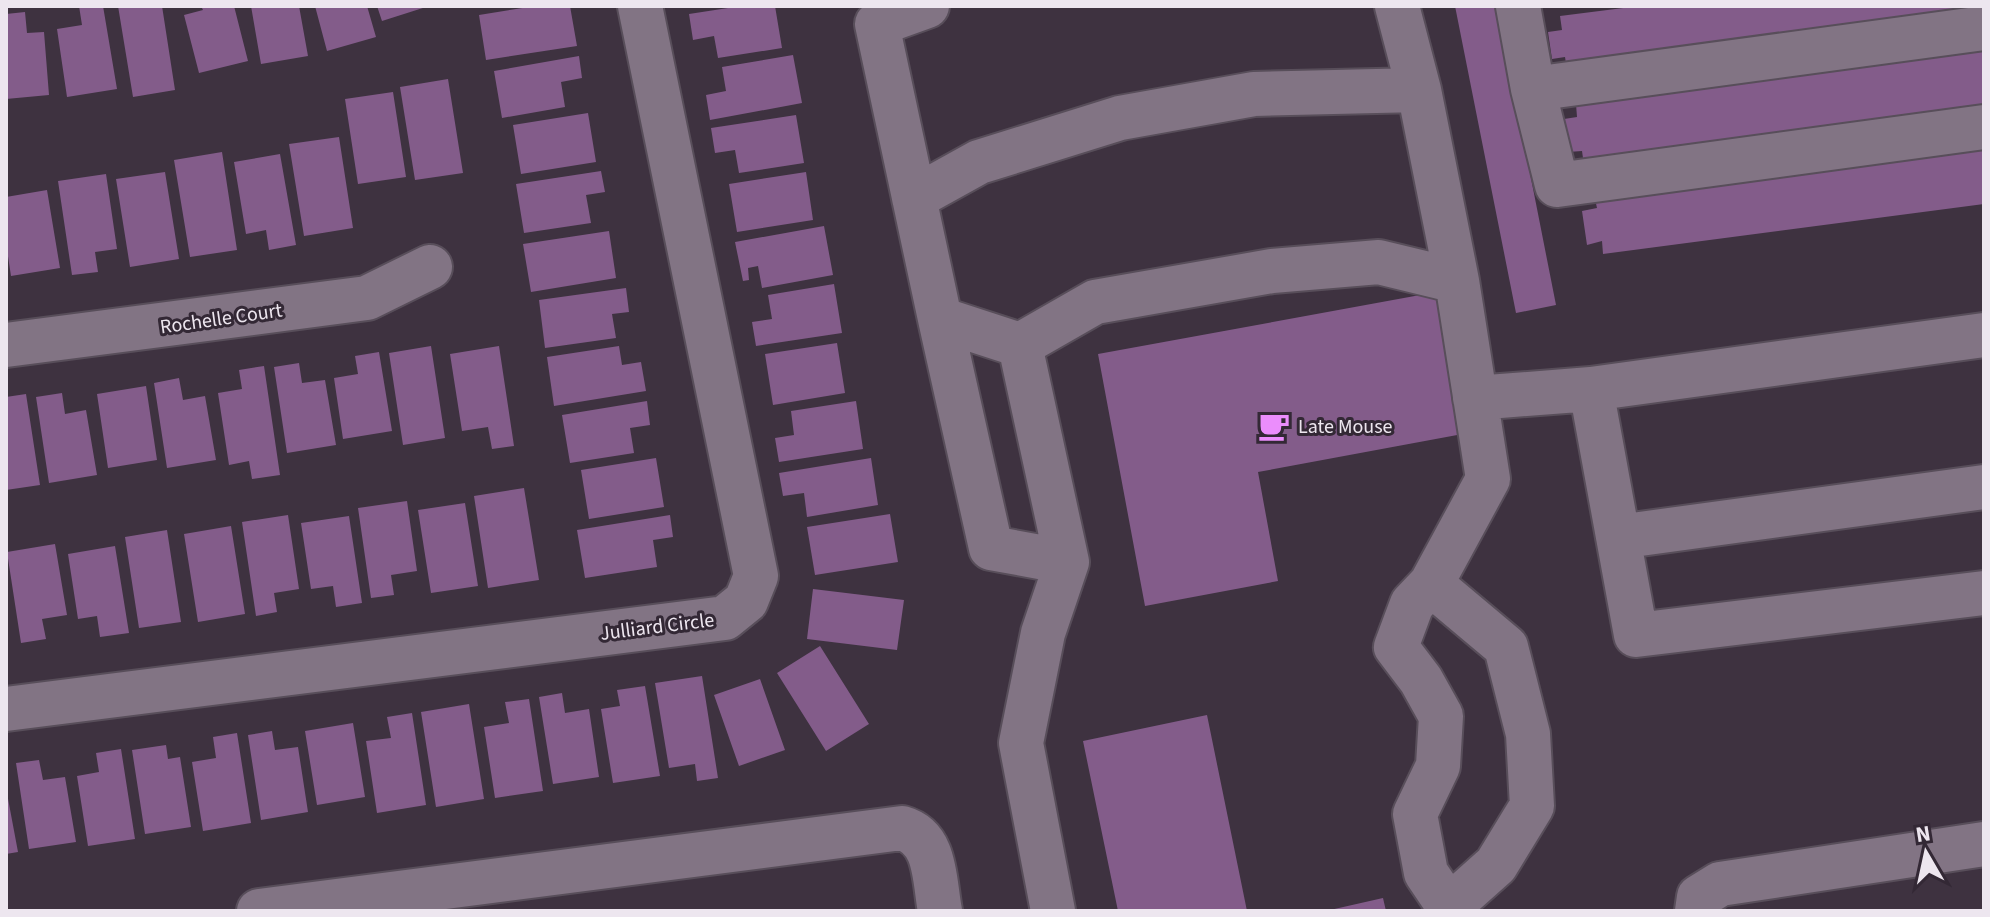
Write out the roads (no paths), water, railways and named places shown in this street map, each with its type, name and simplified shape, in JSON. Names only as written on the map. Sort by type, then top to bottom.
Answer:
[{"type":"street","name":"Julliard Circle","points":[[6,709],[725,618],[746,601],[756,576],[640,6]]},
{"type":"street","points":[[927,6],[877,24],[991,548],[1067,562]]},
{"type":"street","points":[[1397,6],[1419,90],[1457,281],[1488,479],[1431,584],[1412,604],[1396,647],[1421,680],[1441,716],[1438,766],[1415,814],[1426,873],[1451,909],[1496,865],[1532,806],[1528,734],[1506,647],[1431,584]]},
{"type":"street","points":[[1518,6],[1533,89],[1557,185],[1984,127]]},
{"type":"street","points":[[1533,89],[1984,28]]},
{"type":"street","points":[[914,198],[979,162],[1120,118],[1254,94],[1419,90]]},
{"type":"street","points":[[940,319],[1020,345],[1095,302],[1272,271],[1379,262],[1457,281]]},
{"type":"street","name":"Rochelle Court","points":[[6,345],[367,298],[430,267]]},
{"type":"street","points":[[1475,398],[1591,389],[1984,335]]},
{"type":"street","points":[[1020,345],[1067,562],[1043,633],[1021,743],[1053,911]]},
{"type":"street","points":[[1591,389],[1636,635],[1984,593]]},
{"type":"street","points":[[1618,537],[1984,487]]},
{"type":"street","points":[[283,909],[902,828],[918,832],[927,843],[940,911]]},
{"type":"street","points":[[1697,911],[1699,897],[1720,884],[1984,844]]},
{"type":"place","name":"Late Mouse","points":[[1274,426]]}]
